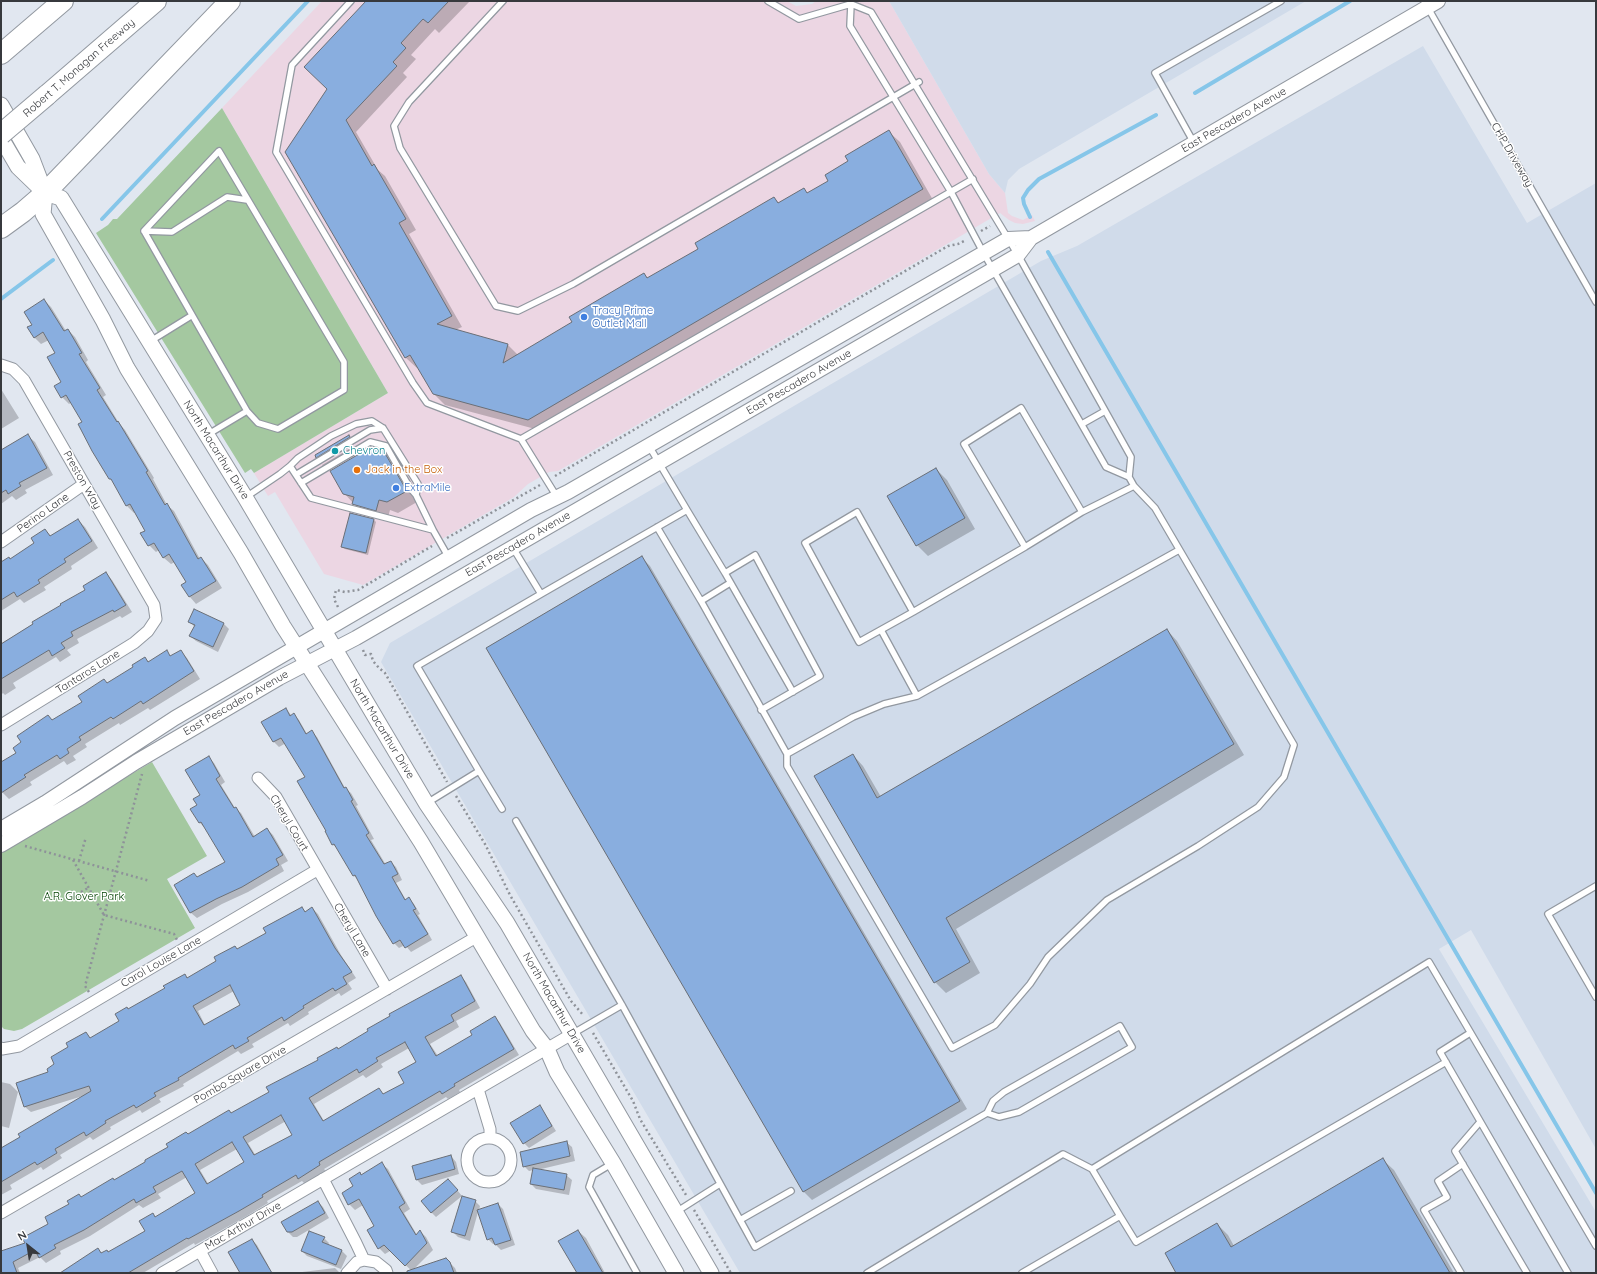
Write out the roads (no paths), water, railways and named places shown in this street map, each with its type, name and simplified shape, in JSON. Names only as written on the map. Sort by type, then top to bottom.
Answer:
[{"type":"highway","points":[[1,54],[63,1]]},
{"type":"highway","name":"Robert T. Monagan Freeway","points":[[1,134],[156,1]]},
{"type":"highway","points":[[1,228],[45,193],[230,1]]},
{"type":"main road","points":[[1,105],[32,159],[45,193],[43,214],[103,320],[126,368],[296,646],[421,842],[533,1030],[547,1049],[557,1072],[613,1163],[676,1273]]},
{"type":"main road","name":"North Macarthur Drive","points":[[1,138],[18,167],[45,193],[61,198],[245,497],[426,803],[507,923],[711,1273]]},
{"type":"street","name":"East Pescadero Avenue","points":[[3,834],[82,797],[136,762],[279,678],[335,649],[1018,255],[1031,238],[1430,3]]},
{"type":"street","name":"East Pescadero Avenue","points":[[3,834],[45,803],[175,718],[530,510],[557,497],[648,446],[1008,239],[1031,238]]},
{"type":"street","name":"Preston Way","points":[[1,365],[13,369],[24,380],[154,605]]},
{"type":"street","name":"Perino Lane","points":[[1,542],[84,484]]},
{"type":"street","name":"Tantaros Lane","points":[[1,725],[134,643],[148,630],[156,619],[154,605]]},
{"type":"street","name":"Cheryl Court","points":[[258,778],[276,797],[317,870]]},
{"type":"street","name":"Carol Louise Lane","points":[[2,1048],[18,1046],[317,870]]},
{"type":"street","name":"Cheryl Lane","points":[[317,870],[387,989]]},
{"type":"street","name":"Pombo Square Drive","points":[[1,1213],[478,936]]},
{"type":"street","name":"Mac Arthur Drive","points":[[162,1273],[572,1034]]},
{"type":"street","points":[[478,1089],[490,1130],[490,1138]]},
{"type":"street","points":[[490,1138],[495,1139],[506,1146],[511,1158],[508,1171],[500,1180],[487,1183],[482,1182],[471,1174],[466,1162],[469,1149],[478,1140],[490,1138]]},
{"type":"street","points":[[323,1179],[364,1260]]},
{"type":"street","points":[[200,1251],[212,1273]]},
{"type":"street","points":[[347,1273],[357,1262],[364,1260],[376,1262],[386,1270],[387,1273]]},
{"type":"lane","points":[[351,1],[292,65],[276,152],[413,383],[427,403],[521,439],[557,497]]},
{"type":"lane","points":[[503,1],[409,102],[394,126],[400,148],[496,306],[518,311],[573,284],[892,96],[917,83]]},
{"type":"lane","points":[[658,527],[787,754],[787,766],[952,1048],[995,1025],[1030,984],[1048,957],[1107,900],[1198,846],[1258,807],[1284,777],[1294,745],[1155,508],[1134,486],[1129,477],[1131,457],[1018,255],[917,83],[871,12],[851,4],[799,19],[768,1]]},
{"type":"lane","points":[[1194,143],[1155,73],[1281,1]]},
{"type":"lane","name":"CHP Driveway","points":[[1430,3],[1596,302]]},
{"type":"lane","points":[[851,4],[850,26],[951,192],[984,254],[1106,467],[1129,477]]},
{"type":"lane","points":[[219,151],[344,362],[344,390],[278,429],[258,423],[247,410],[191,316],[144,231],[219,151]]},
{"type":"lane","points":[[521,439],[973,179]]},
{"type":"lane","points":[[144,231],[172,232],[227,197],[247,200]]},
{"type":"lane","points":[[149,342],[191,316]]},
{"type":"lane","points":[[1025,547],[964,444],[1021,408],[1082,512]]},
{"type":"lane","points":[[207,435],[247,410]]},
{"type":"lane","points":[[1082,424],[1105,411]]},
{"type":"lane","points":[[245,497],[280,474],[314,446],[356,424],[372,421],[383,428],[418,484],[416,495]]},
{"type":"lane","points":[[296,474],[370,430],[383,428]]},
{"type":"lane","points":[[302,483],[370,442],[386,446],[410,488],[416,495],[449,558]]},
{"type":"lane","points":[[648,446],[688,510],[793,692]]},
{"type":"lane","points":[[290,466],[310,498],[433,530]]},
{"type":"lane","points":[[913,612],[857,512],[805,543],[859,642],[913,612],[1025,547],[1082,512],[1134,486]]},
{"type":"lane","points":[[502,809],[416,666],[688,510]]},
{"type":"lane","points":[[512,547],[541,594]]},
{"type":"lane","points":[[787,754],[853,717],[884,704],[917,696],[1179,550]]},
{"type":"lane","points":[[725,573],[754,555],[820,676],[761,710]]},
{"type":"lane","points":[[701,601],[730,583]]},
{"type":"lane","points":[[881,630],[917,696]]},
{"type":"lane","points":[[426,803],[479,772]]},
{"type":"lane","points":[[516,821],[622,1005],[755,1247],[987,1113],[993,1101],[1004,1092],[1120,1026],[1132,1047],[1019,1112],[1000,1117],[987,1113]]},
{"type":"lane","points":[[1596,886],[1548,914],[1596,997]]},
{"type":"lane","points":[[1092,1169],[1429,962],[1596,1246]]},
{"type":"lane","points":[[572,1034],[622,1005]]},
{"type":"lane","points":[[1470,1033],[1440,1052],[1568,1273]]},
{"type":"lane","points":[[868,1273],[1063,1154],[1092,1169],[1136,1242],[1446,1062]]},
{"type":"lane","points":[[1480,1122],[1455,1151],[1527,1273]]},
{"type":"lane","points":[[613,1163],[593,1175],[589,1187],[637,1273]]},
{"type":"lane","points":[[1461,1273],[1424,1210],[1447,1197],[1438,1181],[1463,1164]]},
{"type":"lane","points":[[676,1212],[720,1184]]},
{"type":"lane","points":[[740,1220],[791,1191]]},
{"type":"lane","points":[[1022,1273],[1120,1216]]},
{"type":"waterway","points":[[102,219],[308,1]]},
{"type":"waterway","points":[[1195,93],[1350,1]]},
{"type":"waterway","points":[[1030,217],[1023,198],[1028,190],[1039,179],[1156,115]]},
{"type":"waterway","points":[[1048,252],[1596,1193]]},
{"type":"waterway","points":[[1,299],[53,260]]},
{"type":"place","name":"Tracy Prime Outlet Mall","points":[[584,317]]},
{"type":"place","name":"Chevron","points":[[335,451]]},
{"type":"place","name":"Jack in the Box","points":[[357,470]]},
{"type":"place","name":"ExtraMile","points":[[396,488]]},
{"type":"park label","name":"A.R. Glover Park","points":[[84,897]]}]
